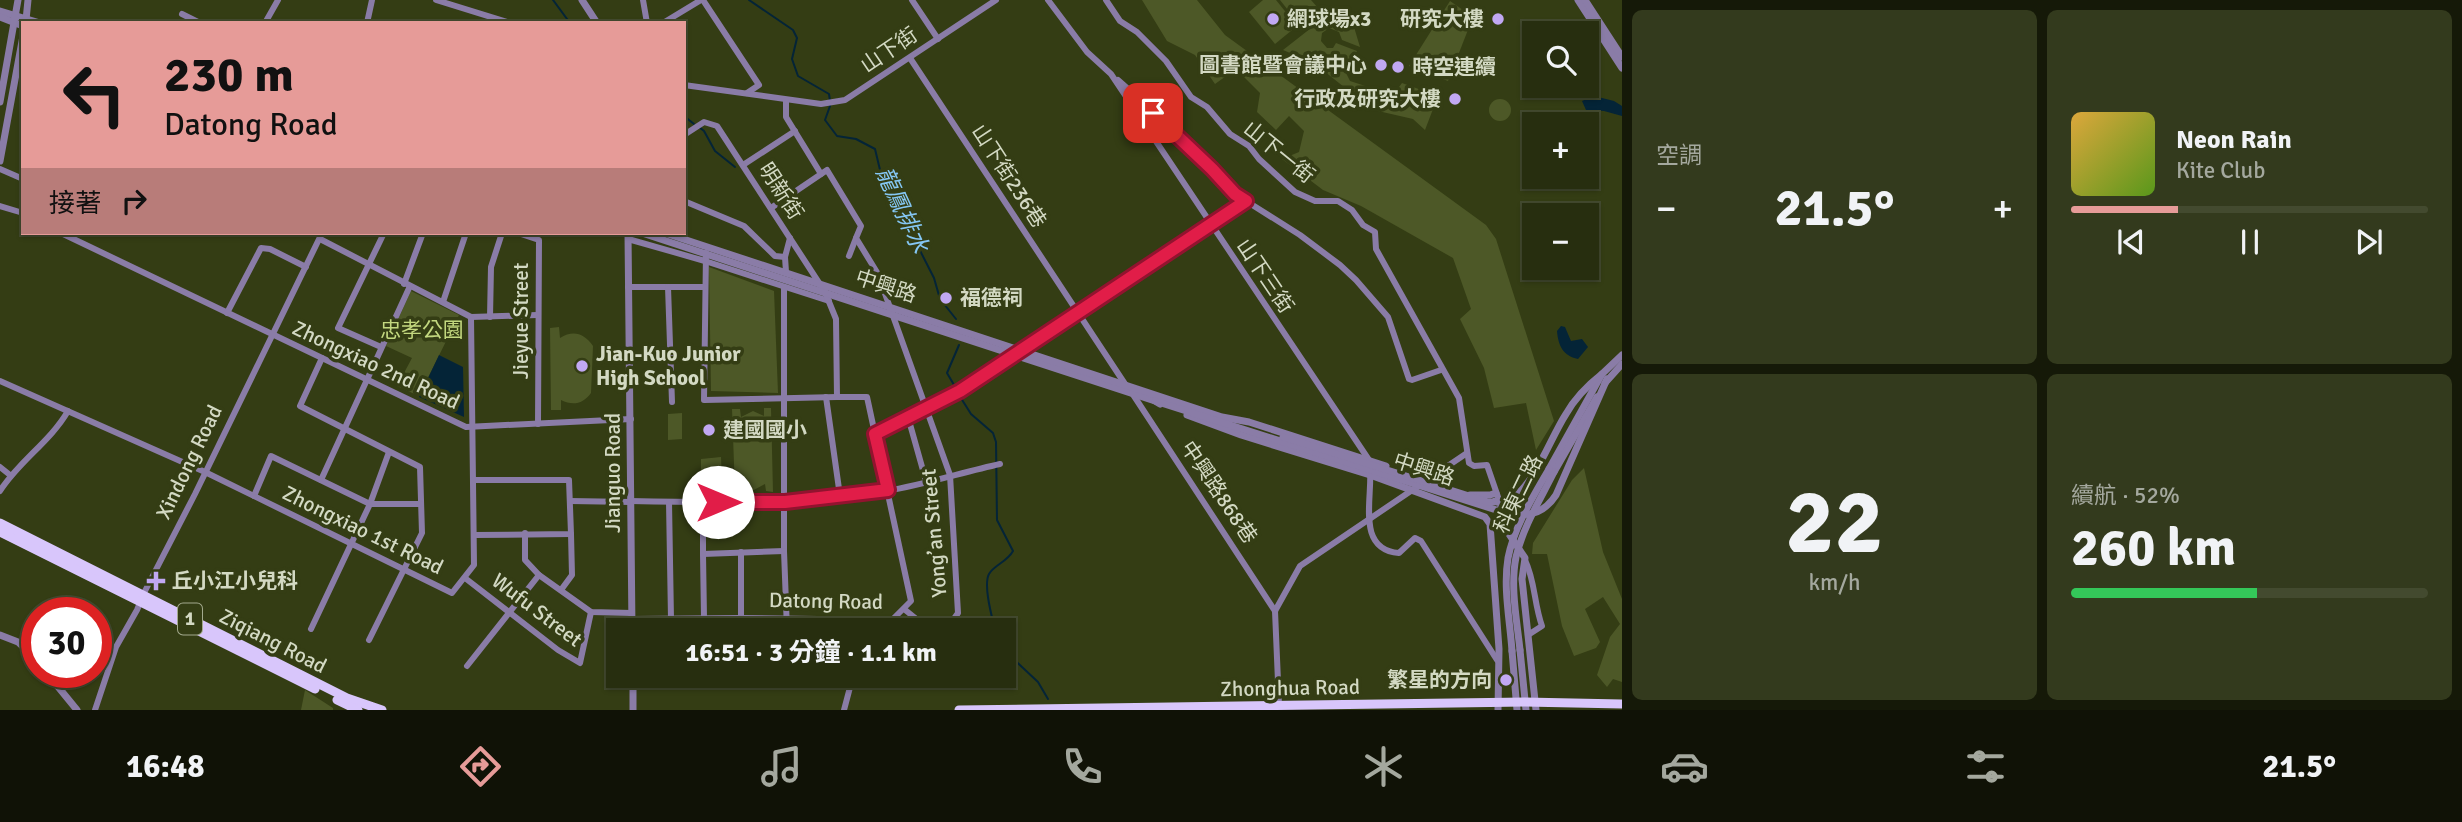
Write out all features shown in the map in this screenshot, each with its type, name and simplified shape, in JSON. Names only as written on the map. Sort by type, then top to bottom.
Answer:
[{"type":"main road","name":"Ziqiang Road","points":[[0,523],[358,710]]},
{"type":"main road","name":"Ziqiang Road","points":[[0,532],[347,698],[382,710]]},
{"type":"main road","name":"Zhonghua Road","points":[[959,710],[1622,704]]},
{"type":"street","points":[[0,102],[18,0]]},
{"type":"street","points":[[25,21],[28,0]]},
{"type":"street","points":[[266,21],[278,0]]},
{"type":"street","points":[[367,21],[372,0]]},
{"type":"street","points":[[436,0],[504,21]]},
{"type":"street","points":[[582,0],[595,21]]},
{"type":"street","points":[[643,0],[647,21]]},
{"type":"street","points":[[666,21],[702,0],[759,85],[747,93]]},
{"type":"street","points":[[912,0],[937,39]]},
{"type":"street","name":"山下街","points":[[786,100],[825,104],[845,100],[996,0]]},
{"type":"street","name":"山下三街","points":[[1048,0],[1087,51],[1111,74],[1369,460]]},
{"type":"street","name":"山下一街","points":[[1106,0],[1120,21],[1137,32],[1166,61],[1191,97],[1207,107],[1230,134],[1244,141],[1259,159],[1295,192],[1315,201],[1338,201],[1352,210],[1363,225],[1375,232],[1376,249],[1459,398],[1467,453]]},
{"type":"street","points":[[1578,0],[1621,60]]},
{"type":"street","points":[[1585,0],[1621,60]]},
{"type":"street","points":[[0,11],[22,21]]},
{"type":"street","points":[[181,14],[196,21]]},
{"type":"street","points":[[0,17],[14,18]]},
{"type":"street","points":[[0,161],[21,47]]},
{"type":"street","name":"山下街236巷","points":[[910,58],[1125,384]]},
{"type":"street","points":[[1111,74],[1164,121],[1235,194],[1300,235],[1356,280],[1388,317],[1409,379],[1441,370]]},
{"type":"street","points":[[686,85],[786,100],[786,117],[821,174],[771,208]]},
{"type":"street","name":"明新街","points":[[686,134],[700,125],[717,126],[822,287]]},
{"type":"street","points":[[743,165],[794,131]]},
{"type":"street","points":[[0,169],[21,178]]},
{"type":"street","name":"Yong’an Street","points":[[821,174],[827,170],[861,226],[856,238],[878,274],[950,475],[958,613],[954,618]]},
{"type":"street","points":[[875,434],[957,393],[1246,201]]},
{"type":"street","points":[[686,202],[744,226],[775,256],[785,257]]},
{"type":"street","points":[[0,206],[21,212]]},
{"type":"street","name":"Zhongxiao 2nd Road","points":[[65,235],[467,427],[631,419]]},
{"type":"street","points":[[381,347],[338,328],[383,235]]},
{"type":"street","points":[[321,480],[407,285],[422,235]]},
{"type":"street","points":[[443,302],[465,235]]},
{"type":"street","points":[[490,317],[491,267],[501,235]]},
{"type":"street","name":"Jieyue Street","points":[[524,235],[538,240],[538,424]]},
{"type":"street","points":[[647,235],[784,287],[829,301]]},
{"type":"street","points":[[670,235],[786,272],[822,287],[836,319],[837,397],[704,400],[706,257]]},
{"type":"street","points":[[321,236],[369,265],[471,317],[537,315]]},
{"type":"street","name":"Xindong Road","points":[[95,710],[116,647],[321,236]]},
{"type":"street","points":[[628,236],[822,287]]},
{"type":"street","name":"Jianguo Road","points":[[628,236],[632,616]]},
{"type":"street","points":[[786,272],[785,257],[790,237]]},
{"type":"street","points":[[849,256],[856,238]]},
{"type":"street","points":[[227,313],[261,248],[270,249],[306,267]]},
{"type":"street","points":[[628,287],[705,288]]},
{"type":"street","points":[[668,287],[672,402]]},
{"type":"street","points":[[784,287],[784,551],[787,618]]},
{"type":"street","name":"中興路","points":[[822,287],[890,306],[1488,502],[1502,502],[1514,496],[1528,480],[1567,411],[1588,386],[1605,376]]},
{"type":"street","name":"中興路","points":[[822,287],[894,315],[1513,515],[1526,516],[1540,512],[1556,495],[1605,376]]},
{"type":"street","name":"Zhongxiao 1st Road","points":[[0,381],[205,472],[452,593],[474,565],[471,317]]},
{"type":"street","name":"科東二路","points":[[1521,706],[1507,575],[1508,556],[1524,513],[1581,423],[1605,376],[1622,355]]},
{"type":"street","points":[[322,358],[300,406],[420,467],[422,533],[369,640]]},
{"type":"street","name":"科東二路","points":[[1605,376],[1622,364]]},
{"type":"street","points":[[1125,384],[1132,393]]},
{"type":"street","name":"中興路868巷","points":[[1132,393],[1275,611]]},
{"type":"street","points":[[826,397],[840,496]]},
{"type":"street","name":"Datong Road","points":[[837,397],[867,397],[911,601],[894,618]]},
{"type":"street","name":"中興路","points":[[1155,401],[1241,435],[1370,475],[1485,517],[1490,524]]},
{"type":"street","points":[[0,491],[10,475],[58,427],[68,411]]},
{"type":"street","points":[[908,417],[926,481]]},
{"type":"street","name":"中興路","points":[[1222,417],[1249,422],[1500,503]]},
{"type":"street","points":[[311,629],[370,504],[389,453]]},
{"type":"street","points":[[1279,708],[1275,611],[1302,563],[1467,453],[1472,465],[1487,464],[1507,531],[1525,558],[1542,626],[1528,635]]},
{"type":"street","points":[[254,496],[271,456],[370,504],[421,504]]},
{"type":"street","points":[[1369,460],[1368,519],[1374,540],[1388,552],[1399,553],[1415,538],[1421,541],[1497,660]]},
{"type":"street","points":[[570,501],[785,502],[888,490],[998,465]]},
{"type":"street","points":[[0,467],[10,475]]},
{"type":"street","points":[[473,481],[569,480],[572,575],[561,590]]},
{"type":"street","name":"中興路","points":[[1473,495],[1496,493]]},
{"type":"street","points":[[669,502],[671,618]]},
{"type":"street","points":[[703,502],[704,618]]},
{"type":"street","points":[[1498,706],[1498,626],[1490,524],[1500,503]]},
{"type":"street","points":[[1491,533],[1497,527],[1507,531]]},
{"type":"street","points":[[525,533],[525,560],[539,575],[591,612]]},
{"type":"street","points":[[474,536],[571,534]]},
{"type":"street","points":[[702,554],[784,551]]},
{"type":"street","points":[[741,552],[741,618]]},
{"type":"street","points":[[1525,558],[1522,579],[1536,706]]},
{"type":"street","points":[[467,666],[539,575]]},
{"type":"street","name":"Wufu Street","points":[[465,578],[558,650],[580,663],[591,612]]},
{"type":"street","points":[[904,609],[915,618]]},
{"type":"street","name":"Datong Road","points":[[591,612],[658,618]]},
{"type":"street","points":[[0,635],[21,645]]},
{"type":"street","points":[[59,688],[77,710]]},
{"type":"street","points":[[633,688],[633,710]]},
{"type":"street","points":[[844,710],[850,688]]},
{"type":"green space","points":[[1142,0],[1197,0],[1225,35],[1486,225],[1496,239],[1554,421],[1536,450],[1526,403],[1494,408],[1484,368],[1460,319],[1471,309],[1453,258],[1361,206],[1323,190],[1282,159],[1299,152],[1304,131],[1289,116],[1276,130],[1257,112],[1260,93],[1236,69],[1215,84],[1195,55],[1167,41]]},
{"type":"green space","name":"網球場x3","points":[[1263,0],[1276,0],[1297,26],[1275,44],[1249,12]]},
{"type":"green space","points":[[1280,0],[1311,0],[1318,8],[1299,24]]},
{"type":"green space","points":[[1450,1],[1473,17],[1448,81],[1409,66]]},
{"type":"green space","points":[[1351,17],[1360,47],[1342,40],[1339,32],[1329,28],[1322,33],[1321,41],[1327,48],[1333,48],[1336,43],[1357,51],[1346,73],[1350,81],[1393,95],[1402,83],[1438,96],[1425,130],[1413,119],[1378,111],[1314,63],[1283,50],[1320,21]]},
{"type":"green space","points":[[1500,99],[1508,102],[1511,110],[1508,118],[1500,121],[1492,118],[1489,110],[1492,102]]},
{"type":"green space","points":[[709,267],[774,291],[778,393],[711,391]]},
{"type":"green space","name":"忠孝公園","points":[[411,291],[459,315],[419,396],[397,386],[412,358],[386,346]]},
{"type":"green space","points":[[559,327],[560,338],[578,334],[593,346],[591,393],[578,403],[561,400],[561,410],[551,410],[550,328]]},
{"type":"green space","points":[[764,408],[771,408],[773,492],[766,491],[765,484],[752,491],[741,486],[741,492],[735,491],[732,409],[740,409],[741,417],[753,411],[764,416]]},
{"type":"green space","points":[[682,413],[682,439],[668,440],[668,414]]},
{"type":"green space","points":[[721,457],[722,480],[701,482],[701,459]]},
{"type":"green space","points":[[1584,468],[1603,552],[1622,599],[1622,682],[1613,679],[1607,687],[1597,675],[1610,637],[1620,624],[1603,597],[1585,609],[1600,642],[1596,648],[1574,656],[1562,626],[1547,554],[1532,554],[1533,543],[1572,480]]},
{"type":"green space","points":[[305,690],[333,708],[333,710],[301,710]]},
{"type":"water","points":[[1599,97],[1614,101],[1622,106],[1622,116],[1586,110],[1582,101]]},
{"type":"water","points":[[1561,326],[1565,327],[1571,341],[1582,339],[1588,347],[1578,359],[1565,353],[1560,345],[1557,331]]},
{"type":"water","points":[[439,355],[463,367],[464,417],[419,397]]},
{"type":"waterway","points":[[553,0],[569,21]]},
{"type":"waterway","name":"龍鳳排水","points":[[749,0],[793,30],[797,38],[792,59],[798,76],[829,94],[830,101]]},
{"type":"waterway","name":"龍鳳排水","points":[[830,106],[825,120],[837,136],[856,139],[875,149],[881,174],[934,278],[940,299],[956,319]]},
{"type":"waterway","points":[[686,118],[694,124]]},
{"type":"waterway","points":[[699,127],[715,151],[735,167]]},
{"type":"waterway","name":"龍鳳排水","points":[[957,390],[947,373],[959,345]]},
{"type":"waterway","name":"龍鳳排水","points":[[959,395],[971,414],[993,433],[996,442],[997,520],[1013,551],[991,571],[987,579],[993,618]]},
{"type":"waterway","name":"龍鳳排水","points":[[1016,661],[1038,682],[1048,699]]},
{"type":"place","name":"網球場x3","points":[[1273,19]]},
{"type":"place","name":"研究大樓","points":[[1498,19]]},
{"type":"place","name":"圖書館暨會議中心","points":[[1381,65]]},
{"type":"place","name":"時空連續","points":[[1398,67]]},
{"type":"place","name":"行政及研究大樓","points":[[1455,99]]},
{"type":"place","name":"福德祠","points":[[946,298]]},
{"type":"place","name":"Jian-Kuo Junior High School","points":[[582,366]]},
{"type":"place","name":"建國國小","points":[[709,430]]},
{"type":"place","name":"丘小江小兒科","points":[[156,581]]},
{"type":"place","name":"繁星的方向","points":[[1506,680]]},
{"type":"route","points":[[718,502],[785,502],[888,490],[875,434],[951,397],[1246,201],[1235,194],[1153,113]]}]
